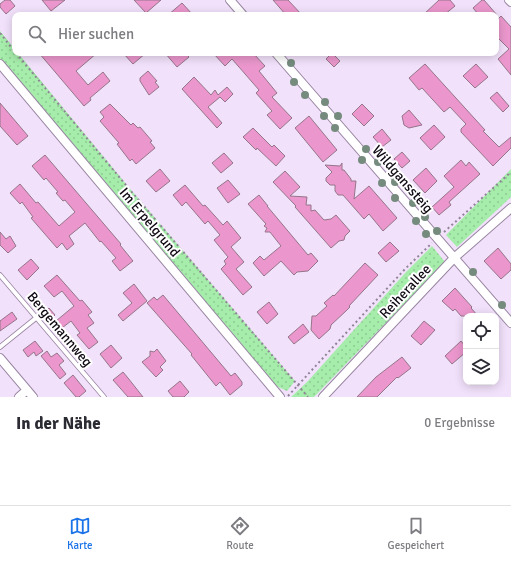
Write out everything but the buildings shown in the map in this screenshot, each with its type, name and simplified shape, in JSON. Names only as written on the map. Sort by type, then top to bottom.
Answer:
[{"type":"street","points":[[230,0],[240,12]]},
{"type":"street","name":"Wildganssteig","points":[[279,56],[511,323]]},
{"type":"street","name":"Im Erpelgrund","points":[[0,64],[280,397]]},
{"type":"street","name":"Reiherallee","points":[[324,397],[454,258],[511,208]]},
{"type":"street","points":[[0,358],[33,397]]},
{"type":"street","points":[[19,397],[27,390]]},
{"type":"lane","name":"Bergemannweg","points":[[0,275],[104,397]]},
{"type":"lane","points":[[0,347],[36,318]]},
{"type":"path","points":[[0,33],[12,47]]},
{"type":"path","points":[[19,56],[130,190],[308,397]]},
{"type":"path","points":[[288,397],[405,269],[437,238],[511,172]]},
{"type":"green space","points":[[0,31],[12,45],[12,56],[20,56],[131,190],[295,381],[287,391],[276,386],[0,59]]},
{"type":"green space","points":[[511,169],[511,197],[457,247],[446,235]]},
{"type":"green space","points":[[432,246],[445,262],[314,397],[291,397],[307,382],[406,272]]}]
